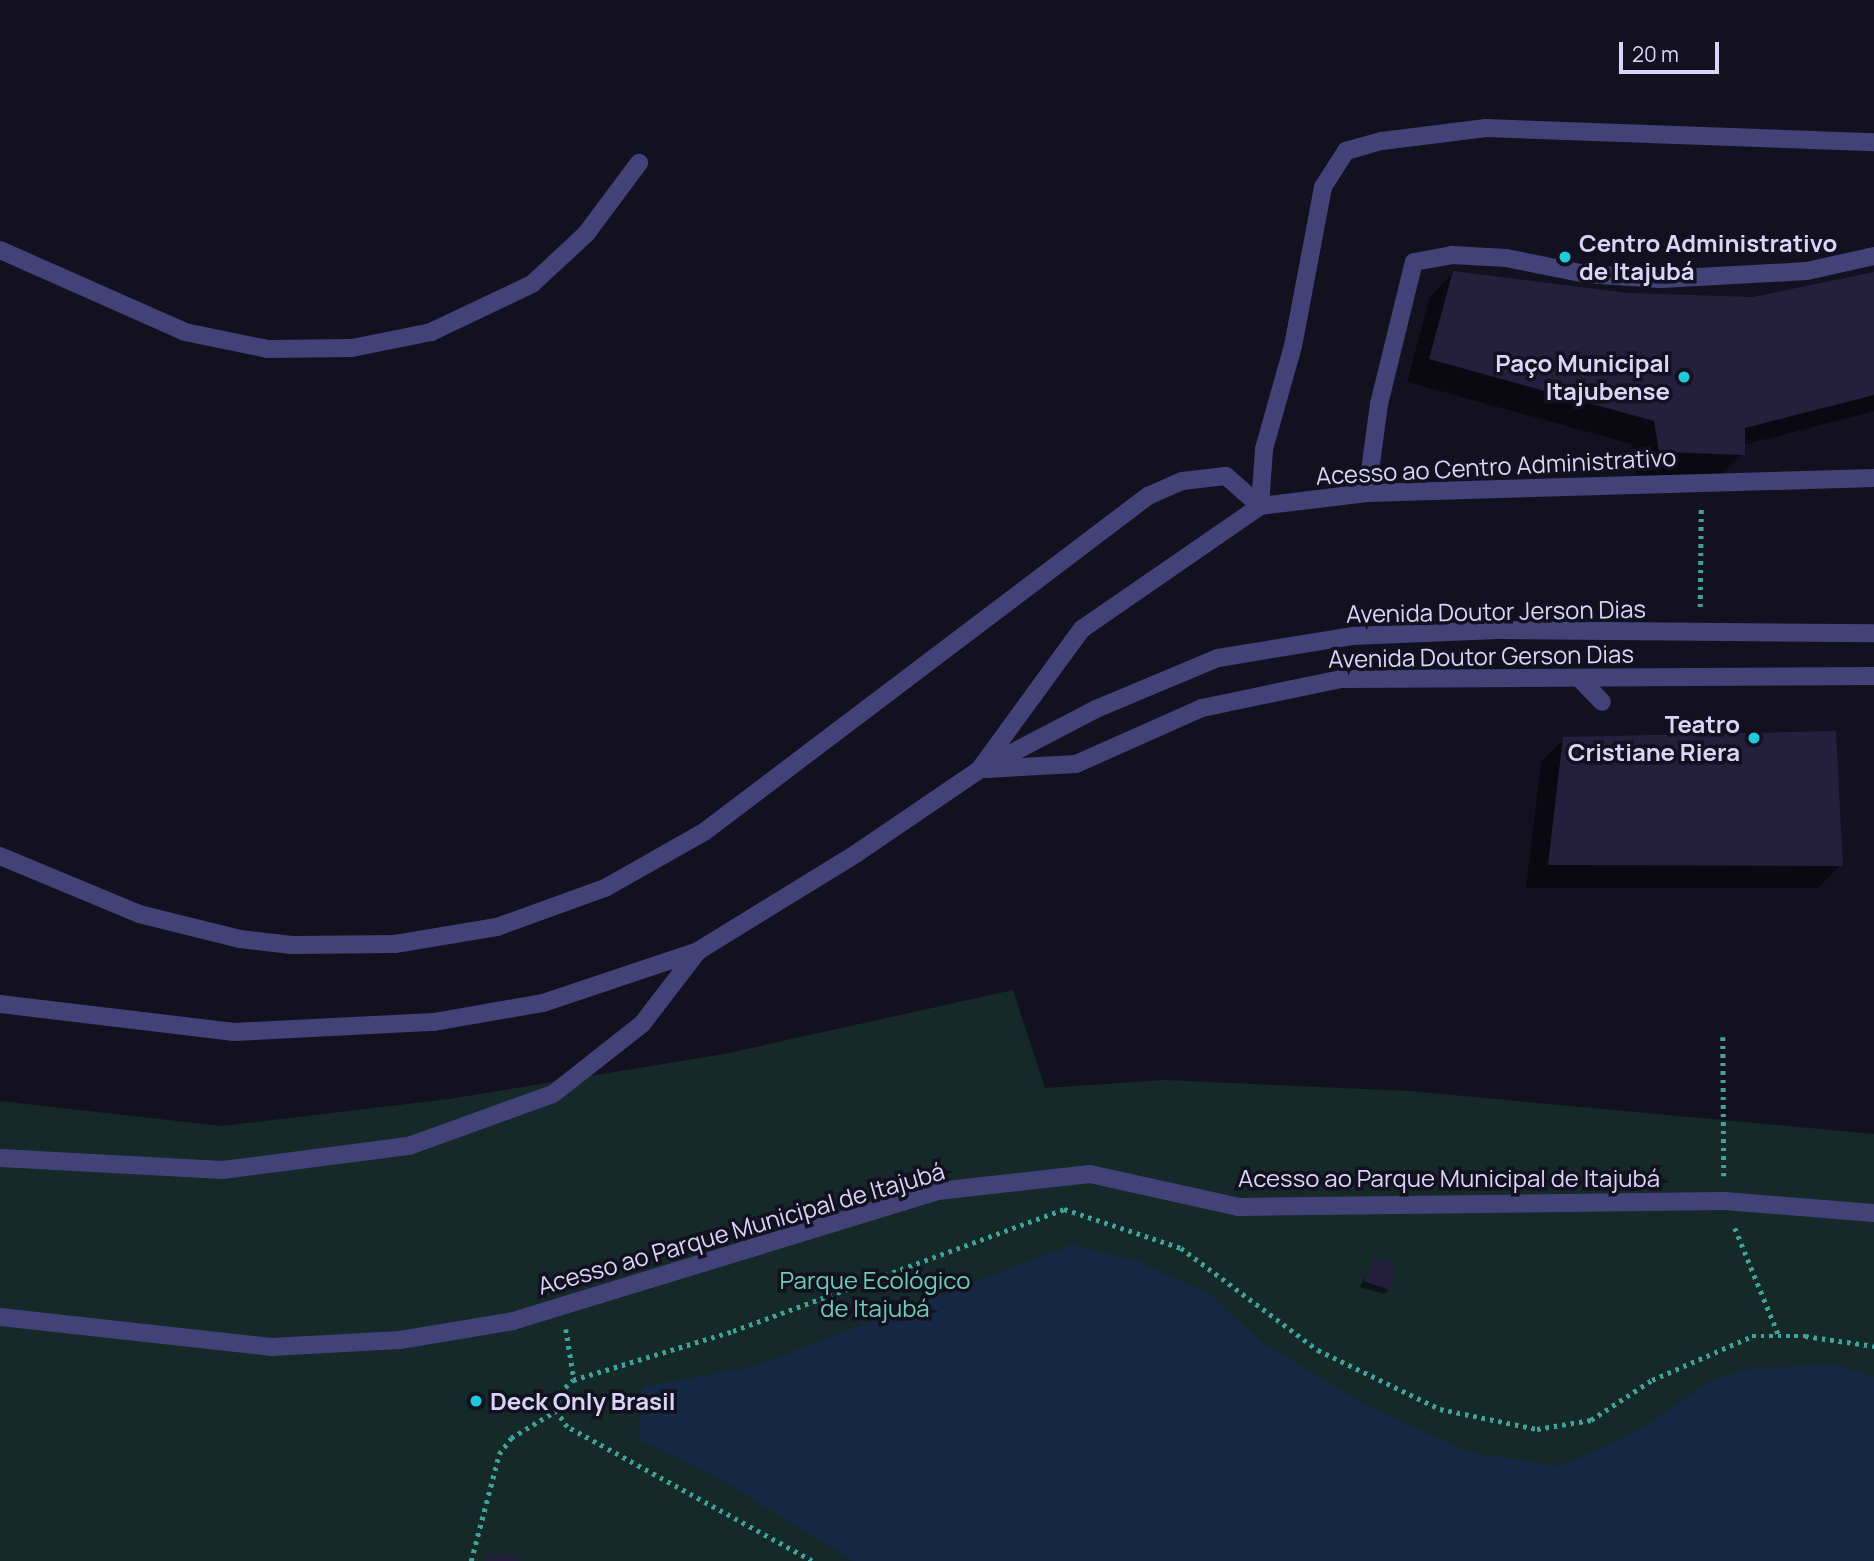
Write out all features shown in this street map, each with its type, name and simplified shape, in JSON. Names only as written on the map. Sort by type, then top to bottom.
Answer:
[{"type":"street","points":[[1259,506],[1264,449],[1293,346],[1323,187],[1346,151],[1382,141],[1486,128],[1874,142]]},
{"type":"street","points":[[0,250],[185,332],[268,349],[352,348],[431,332],[500,303],[532,284],[586,234],[639,163]]},
{"type":"street","points":[[1367,493],[1379,404],[1413,262],[1452,255],[1507,258],[1585,274],[1661,279],[1807,271],[1874,256]]},
{"type":"street","points":[[0,856],[139,915],[240,939],[292,945],[395,944],[497,927],[605,888],[704,832],[1148,496],[1182,481],[1226,476],[1259,506]]},
{"type":"street","name":"Acesso ao Centro Administrativo","points":[[979,770],[1082,629],[1259,506],[1367,493],[1874,478]]},
{"type":"street","name":"Avenida Doutor Jerson Dias","points":[[979,770],[1096,709],[1218,658],[1352,636],[1498,630],[1874,633]]},
{"type":"street","name":"Avenida Doutor Gerson Dias","points":[[979,770],[1076,764],[1202,708],[1341,679],[1545,674],[1579,678],[1874,676]]},
{"type":"street","points":[[1579,678],[1602,702]]},
{"type":"street","points":[[0,1004],[234,1032],[434,1022],[543,1003],[698,951],[858,853],[979,770]]},
{"type":"street","points":[[0,1158],[223,1170],[409,1146],[553,1094],[642,1024],[698,951]]},
{"type":"street","name":"Acesso ao Parque Municipal de Itajubá","points":[[0,1317],[272,1347],[400,1339],[513,1321],[938,1191],[1090,1174],[1239,1207],[1724,1201],[1874,1213]]},
{"type":"path","points":[[1699,632],[1702,481]]},
{"type":"path","points":[[1723,1037],[1724,1201],[1779,1336]]},
{"type":"path","points":[[813,1561],[568,1427],[556,1411],[559,1393],[574,1380],[733,1331],[1064,1209],[1181,1248],[1318,1350],[1440,1409],[1536,1429],[1591,1420],[1652,1380],[1709,1352],[1752,1336],[1779,1336],[1874,1346]]},
{"type":"path","points":[[561,1306],[574,1380]]},
{"type":"path","points":[[471,1561],[499,1454],[511,1437],[556,1411]]},
{"type":"green space","name":"Parque Ecológico de Itajubá","points":[[1013,990],[1045,1088],[1165,1080],[1409,1091],[1874,1134],[1874,1561],[0,1561],[0,1101],[222,1126],[449,1099],[724,1054]]},
{"type":"water","points":[[1071,1245],[1138,1261],[1212,1296],[1260,1341],[1363,1404],[1471,1453],[1562,1466],[1642,1429],[1709,1382],[1747,1369],[1835,1364],[1874,1377],[1874,1561],[853,1561],[710,1473],[639,1440],[642,1387],[752,1367]]},
{"type":"building","name":"Paço Municipal Itajubense","points":[[1453,271],[1628,293],[1753,297],[1874,272],[1874,395],[1745,428],[1745,455],[1659,452],[1654,421],[1429,359]]},
{"type":"building","points":[[1836,731],[1843,866],[1548,865],[1563,737]]},
{"type":"building","points":[[1373,1259],[1394,1261],[1390,1290],[1364,1281]]},
{"type":"building","points":[[492,1554],[517,1556],[520,1561],[485,1561]]},
{"type":"place","name":"Centro Administrativo de Itajubá","points":[[1565,257]]},
{"type":"place","name":"Paço Municipal Itajubense","points":[[1684,377]]},
{"type":"place","name":"Teatro Cristiane Riera","points":[[1754,738]]},
{"type":"place","name":"Deck Only Brasil","points":[[476,1401]]}]
